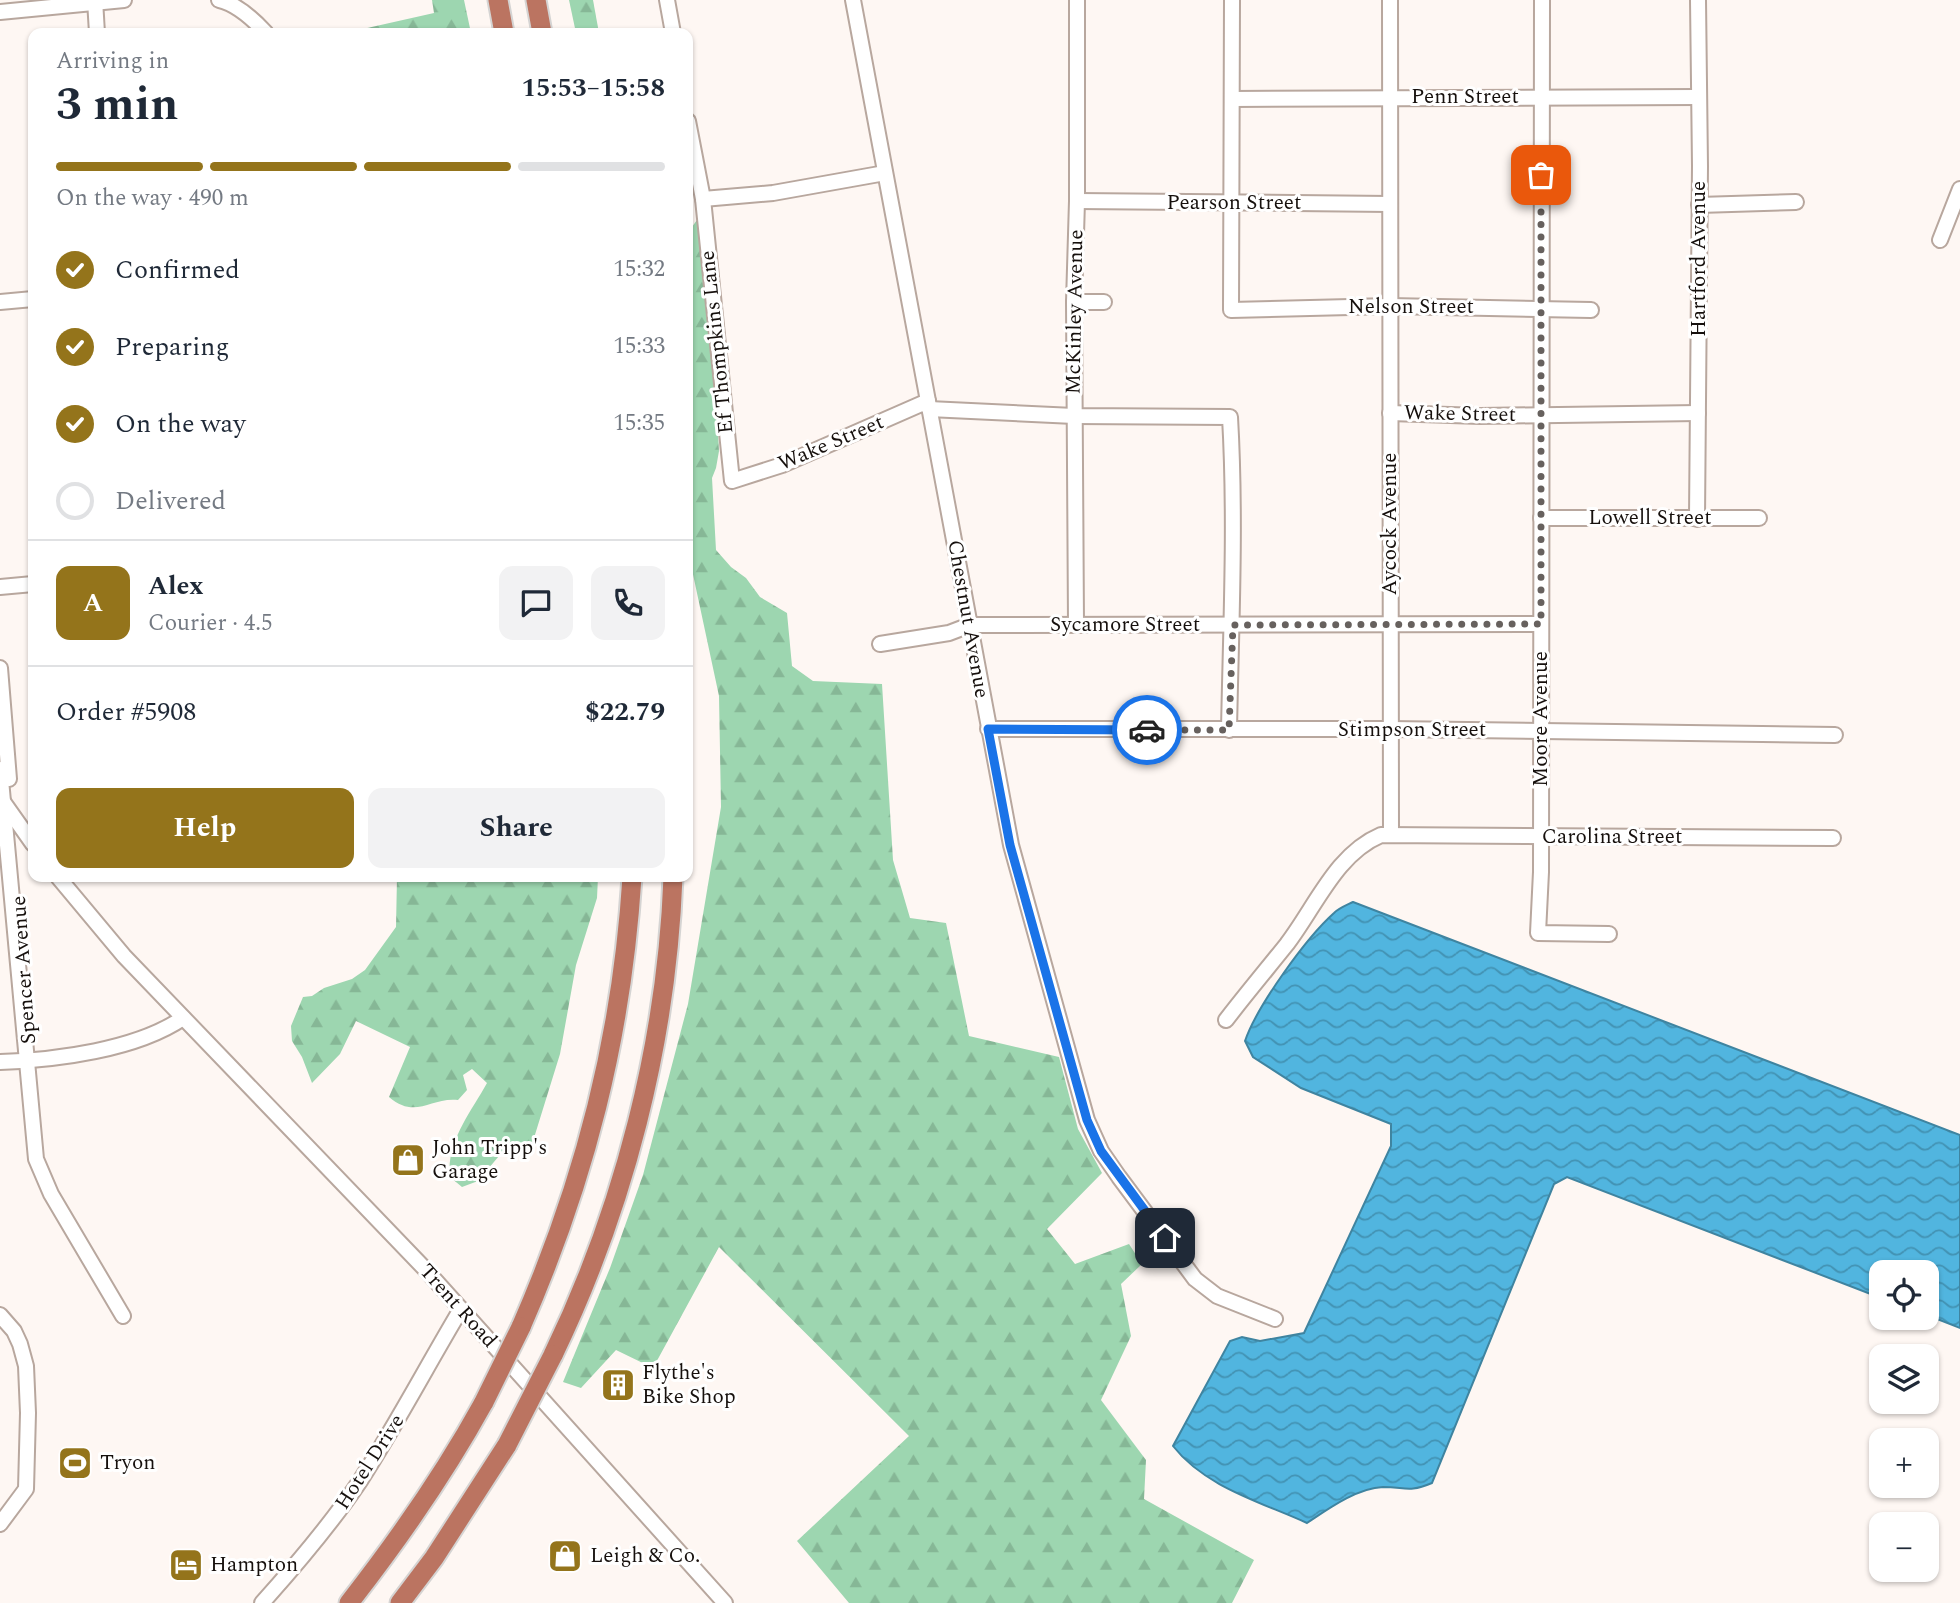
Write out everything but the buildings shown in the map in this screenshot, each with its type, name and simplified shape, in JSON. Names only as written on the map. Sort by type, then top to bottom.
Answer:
[{"type":"highway","points":[[498,0],[503,28]]},
{"type":"highway","points":[[536,0],[541,28]]},
{"type":"highway","points":[[349,1603],[436,1484],[484,1402],[522,1327],[561,1232],[592,1132],[615,1028],[632,882]]},
{"type":"highway","points":[[400,1603],[463,1517],[507,1445],[553,1355],[600,1242],[636,1125],[660,1001],[673,882]]},
{"type":"street","points":[[0,12],[124,0]]},
{"type":"street","points":[[219,0],[228,2],[262,28]]},
{"type":"street","points":[[667,0],[672,28]]},
{"type":"street","name":"Chestnut Avenue","points":[[853,0],[1010,845],[1091,1131],[1119,1177],[1195,1279],[1209,1291],[1234,1304],[1275,1319]]},
{"type":"street","name":"McKinley Avenue","points":[[1076,624],[1074,302],[1077,0]]},
{"type":"street","points":[[1232,0],[1233,203]]},
{"type":"street","name":"Aycock Avenue","points":[[1390,0],[1391,835]]},
{"type":"street","name":"Moore Avenue","points":[[1542,0],[1541,730],[1538,933],[1608,934]]},
{"type":"street","name":"Hartford Avenue","points":[[1697,519],[1698,0]]},
{"type":"street","points":[[95,1],[97,28]]},
{"type":"street","name":"Penn Street","points":[[1232,99],[1698,97]]},
{"type":"street","name":"Ef Thompkins Lane","points":[[693,147],[703,199],[733,481]]},
{"type":"street","points":[[703,199],[773,193],[885,173]]},
{"type":"street","points":[[1940,240],[1957,207],[1960,189]]},
{"type":"street","name":"Pearson Street","points":[[1077,201],[1390,204]]},
{"type":"street","points":[[1699,205],[1796,202]]},
{"type":"street","name":"Nelson Street","points":[[1233,203],[1231,310],[1390,306],[1591,310]]},
{"type":"street","points":[[0,302],[28,299]]},
{"type":"street","points":[[1074,302],[1104,302]]},
{"type":"street","name":"Wake Street","points":[[733,481],[782,465],[928,405],[1074,416],[1230,417],[1233,625]]},
{"type":"street","name":"Wake Street","points":[[1390,413],[1698,413]]},
{"type":"street","name":"Lowell Street","points":[[1541,518],[1759,518]]},
{"type":"street","points":[[0,587],[28,584]]},
{"type":"street","name":"Sycamore Street","points":[[880,643],[949,633],[970,625],[1541,624]]},
{"type":"street","points":[[1229,730],[1233,625]]},
{"type":"street","name":"Spencer Avenue","points":[[0,668],[4,812]]},
{"type":"street","name":"Stimpson Street","points":[[988,729],[1541,730],[1835,735]]},
{"type":"street","name":"Spencer Avenue","points":[[0,769],[33,1045],[27,1061],[36,1159],[42,1176],[123,1316]]},
{"type":"street","points":[[4,812],[28,838]]},
{"type":"street","points":[[1226,1020],[1287,943],[1340,865],[1366,842],[1381,835],[1391,835]]},
{"type":"street","name":"Carolina Street","points":[[1391,835],[1833,838]]},
{"type":"street","name":"Trent Road","points":[[62,882],[90,918],[183,1018],[461,1309],[725,1603]]},
{"type":"street","points":[[0,1062],[27,1061],[135,1041],[154,1035],[183,1018]]},
{"type":"street","name":"Hotel Drive","points":[[262,1603],[318,1537],[358,1483],[406,1407],[461,1309]]},
{"type":"street","points":[[0,1315],[14,1331],[26,1366],[28,1403],[26,1489],[0,1524]]},
{"type":"green space","points":[[432,0],[464,0],[470,28],[367,28],[434,13]]},
{"type":"green space","points":[[569,0],[593,0],[598,28],[575,28]]},
{"type":"green space","points":[[697,220],[714,360],[719,451],[712,478],[716,550],[731,567],[746,578],[760,597],[787,613],[792,666],[813,681],[882,684],[893,860],[910,918],[946,923],[969,1036],[1059,1057],[1078,1129],[1102,1173],[1047,1229],[1075,1264],[1129,1244],[1142,1264],[1121,1284],[1131,1336],[1101,1400],[1146,1460],[1144,1499],[1254,1560],[1232,1603],[849,1603],[797,1541],[909,1436],[719,1247],[653,1368],[616,1350],[581,1388],[563,1382],[610,1268],[643,1175],[688,1004],[721,807],[719,696],[693,574],[693,226]]},
{"type":"green space","points":[[397,882],[598,882],[597,898],[576,965],[560,1054],[529,1154],[504,1150],[478,1181],[462,1187],[450,1177],[452,1152],[461,1128],[487,1083],[472,1069],[463,1075],[467,1090],[458,1100],[407,1107],[389,1097],[410,1047],[356,1021],[340,1054],[312,1083],[302,1057],[292,1041],[291,1026],[303,997],[312,996],[324,988],[352,979],[365,970],[396,927]]},
{"type":"water","points":[[1353,902],[1960,1135],[1960,1328],[1939,1320],[1939,1260],[1869,1260],[1869,1293],[1567,1177],[1554,1184],[1432,1483],[1412,1489],[1383,1487],[1363,1491],[1343,1500],[1307,1523],[1217,1483],[1186,1460],[1173,1446],[1230,1341],[1242,1337],[1260,1341],[1304,1333],[1391,1146],[1391,1124],[1301,1088],[1253,1057],[1245,1041],[1260,1010],[1297,955],[1323,924],[1341,908]]},
{"type":"way so far","points":[[1147,730],[1229,730],[1233,625],[1541,624],[1541,175]]},
{"type":"place","name":"John Tripp's Garage","points":[[408,1160]]},
{"type":"place","name":"Flythe's Bike Shop","points":[[618,1385]]},
{"type":"place","name":"Tryon","points":[[75,1463]]},
{"type":"place","name":"Leigh & Co.","points":[[565,1556]]},
{"type":"place","name":"Hampton","points":[[186,1565]]},
{"type":"route","points":[[1147,730],[988,729],[1010,845],[1087,1120],[1101,1151],[1165,1238]]}]
